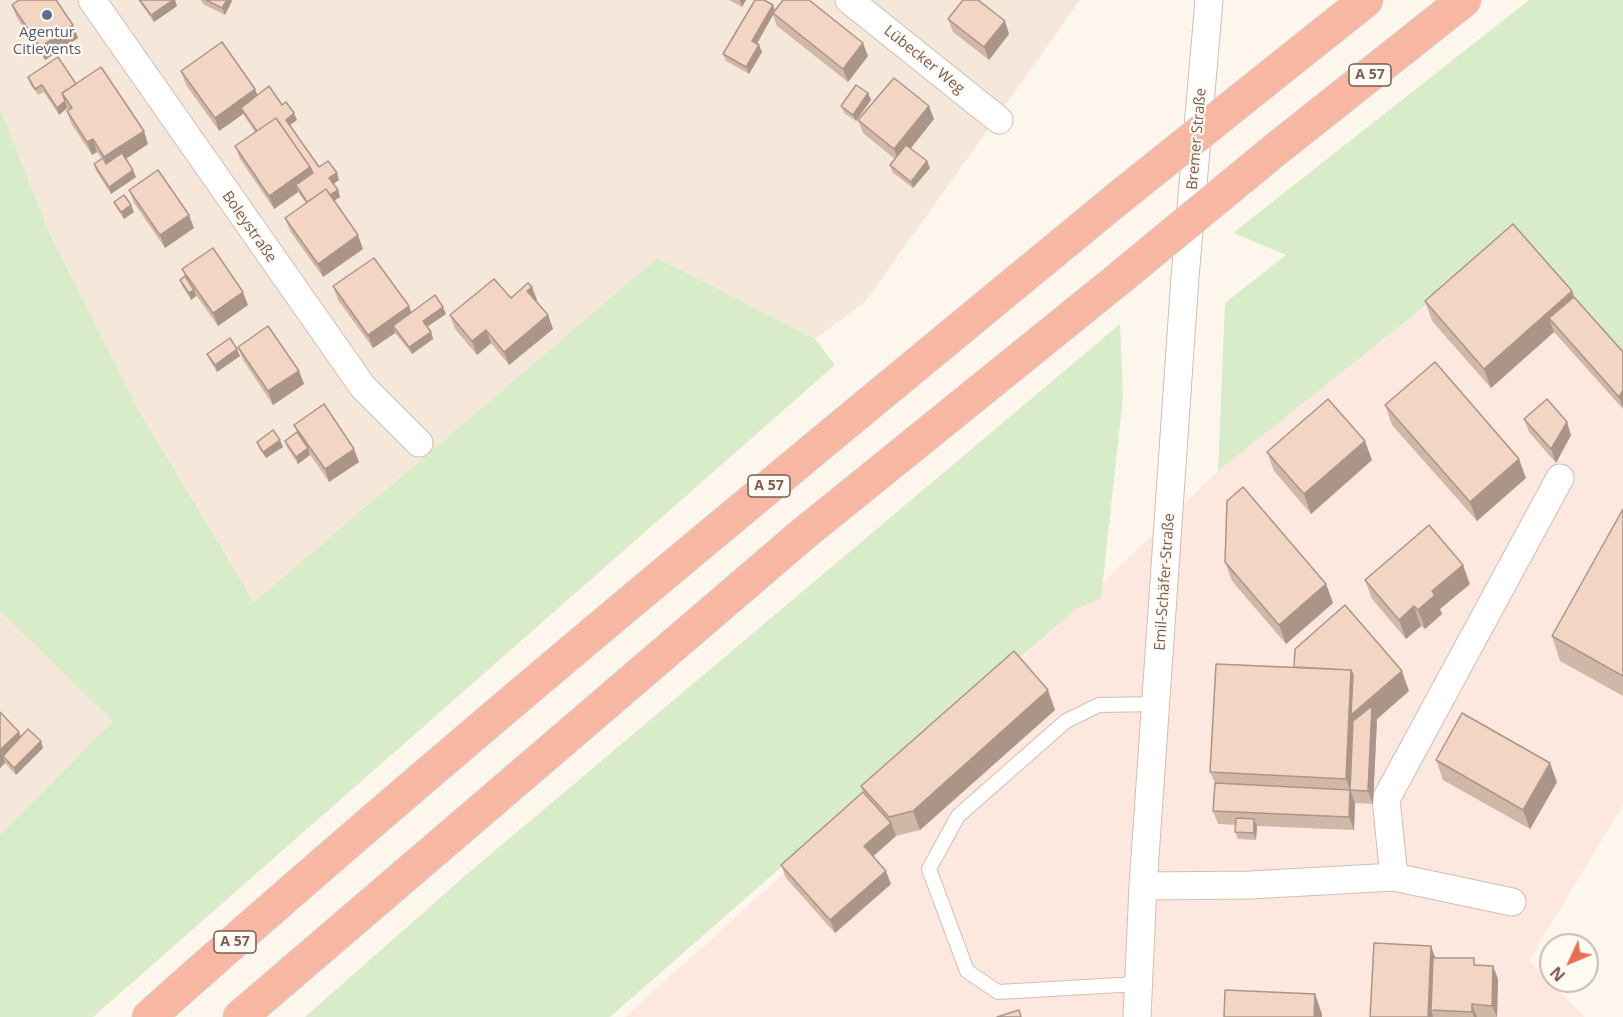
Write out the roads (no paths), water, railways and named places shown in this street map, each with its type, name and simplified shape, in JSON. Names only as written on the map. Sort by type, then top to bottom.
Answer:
[{"type":"highway","name":"A 57","points":[[149,1017],[320,866],[759,494],[1116,200],[1366,0]]},
{"type":"highway","name":"A 57","points":[[240,1017],[802,535],[1275,150],[1464,0]]},
{"type":"street","name":"Boleystraße","points":[[92,0],[363,387],[419,443]]},
{"type":"street","name":"Lübecker Weg","points":[[849,0],[999,120]]},
{"type":"street","name":"Bremer Straße","points":[[1185,277],[1209,0]]},
{"type":"street","name":"Emil-Schäfer-Straße","points":[[1137,1017],[1143,886],[1185,277]]},
{"type":"street","points":[[1394,877],[1386,799],[1560,478]]},
{"type":"street","points":[[1143,886],[1251,885],[1394,877],[1512,902]]},
{"type":"lane","points":[[1138,984],[998,992],[967,971],[929,869],[958,816],[1066,721],[1099,705],[1157,704]]},
{"type":"place","name":"Agentur Citievents","points":[[47,15]]}]
